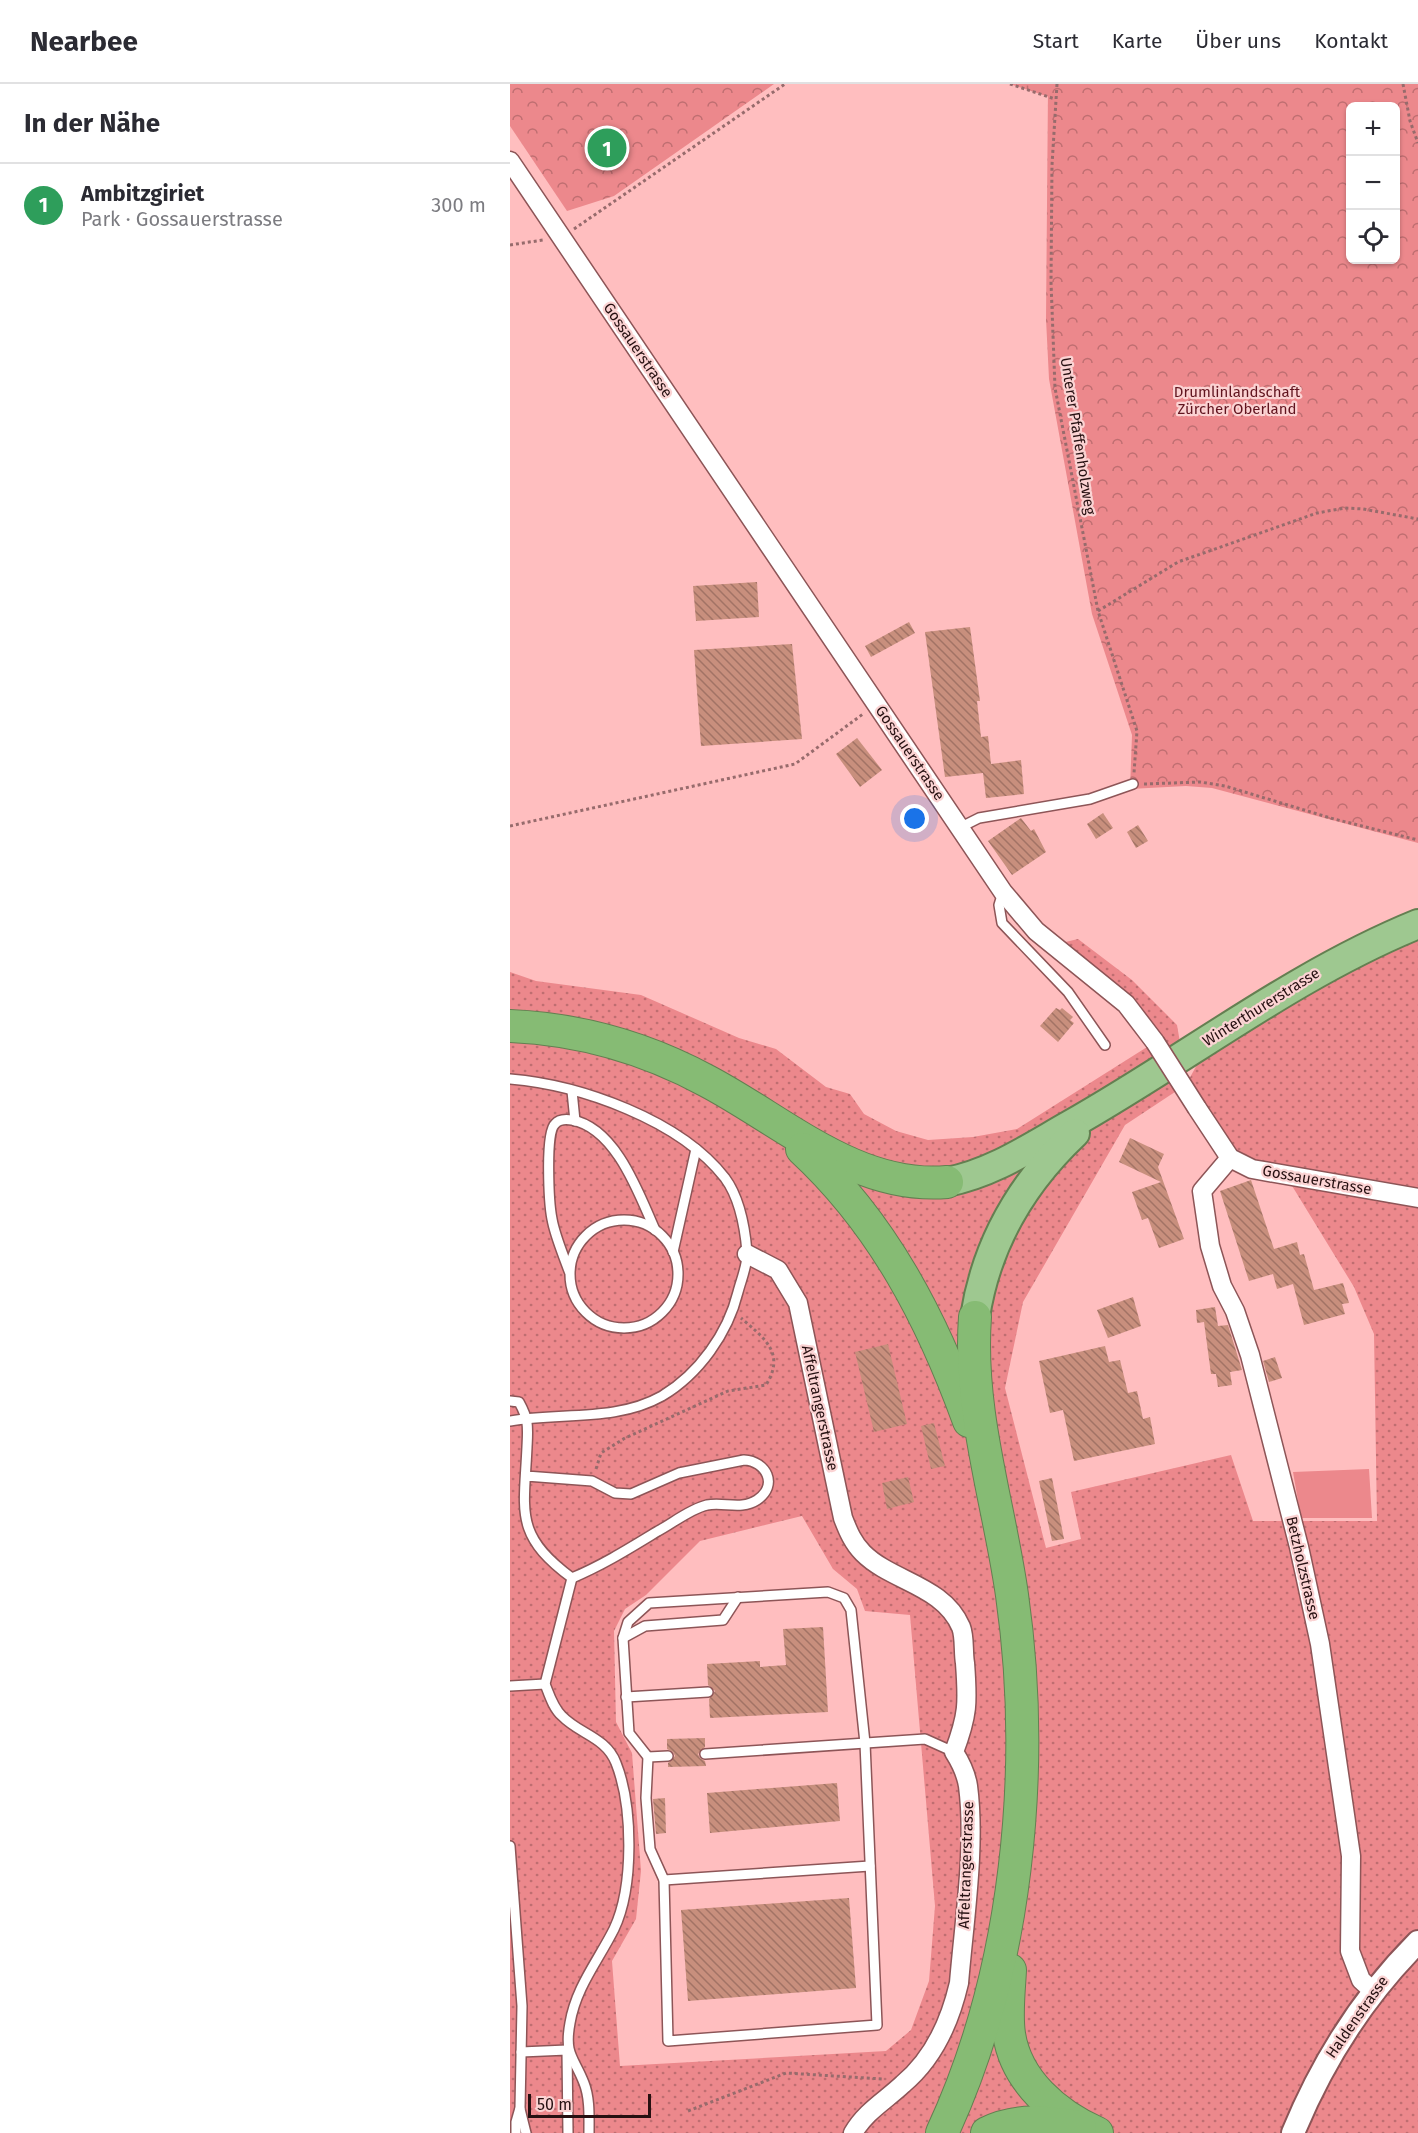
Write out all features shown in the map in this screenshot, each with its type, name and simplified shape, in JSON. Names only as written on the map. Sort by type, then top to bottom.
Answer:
[{"type":"highway","name":"Winterthurerstrasse","points":[[1110,1102],[1308,978],[1418,924]]},
{"type":"highway","points":[[510,1026],[568,1032],[630,1047],[677,1066],[731,1094],[868,1172],[902,1182],[947,1182],[977,1174],[1002,1163],[1110,1102]]},
{"type":"highway","points":[[731,1094],[774,1124],[820,1166],[867,1220],[887,1249],[932,1328],[985,1461]]},
{"type":"highway","points":[[1092,2131],[1040,2094],[1021,2071],[1013,2050],[1008,2026],[1012,1883],[1022,1744],[1019,1658],[1008,1568],[985,1461],[975,1370],[975,1317],[988,1262],[1006,1221],[1023,1192],[1062,1145],[1110,1102]]},
{"type":"highway","points":[[942,2133],[966,2073],[984,2017],[1012,1883]]},
{"type":"highway","points":[[987,2133],[1006,2125],[1033,2122],[1092,2131]]},
{"type":"street","name":"Gossauerstrasse","points":[[510,161],[1003,892],[1036,931],[1126,1004],[1155,1042],[1230,1158],[1252,1169],[1418,1197]]},
{"type":"street","name":"Betzholzstrasse","points":[[1230,1158],[1202,1191],[1210,1246],[1222,1286],[1235,1311],[1250,1355],[1301,1557],[1320,1644],[1351,1856],[1350,1951],[1361,1980],[1373,1990]]},
{"type":"street","name":"Affeltrangerstrasse","points":[[747,1254],[778,1270],[798,1303],[843,1518],[851,1537],[863,1553],[876,1564],[935,1596],[961,1627],[968,1694],[966,1719],[954,1752],[963,1766],[968,1785],[969,1827],[959,1983],[951,2013],[935,2047],[904,2084],[871,2109],[853,2133]]},
{"type":"street","name":"Haldenstrasse","points":[[1293,2133],[1331,2051],[1373,1990],[1418,1942]]},
{"type":"lane","points":[[961,827],[979,818],[1090,799],[1134,784]]},
{"type":"lane","points":[[1003,892],[999,905],[1002,923],[1068,992],[1105,1045]]},
{"type":"lane","points":[[510,1079],[572,1091],[616,1106],[659,1125],[696,1149],[726,1179],[740,1213],[747,1254],[733,1311],[703,1359],[680,1383],[661,1396],[624,1410],[510,1421]]},
{"type":"lane","points":[[572,1091],[575,1121]]},
{"type":"lane","points":[[673,1252],[655,1230],[633,1179],[611,1147],[590,1127],[575,1121],[559,1121],[554,1124],[549,1138],[551,1218],[570,1272],[574,1296],[589,1316],[610,1327],[634,1327],[657,1318],[672,1299],[678,1276],[673,1252],[696,1149]]},
{"type":"lane","points":[[570,1272],[579,1244],[599,1226],[627,1220],[655,1230]]},
{"type":"lane","points":[[510,1401],[519,1402],[528,1418],[526,1525],[547,1559],[572,1578]]},
{"type":"lane","points":[[526,1476],[592,1481],[615,1493],[631,1494],[679,1473],[744,1460],[755,1460],[768,1474],[766,1490],[753,1502],[741,1506],[706,1506],[602,1565],[572,1578]]},
{"type":"lane","points":[[568,2133],[569,2025],[579,1992],[620,1915],[627,1886],[629,1858],[623,1797],[615,1762],[603,1744],[562,1716],[545,1684],[572,1578]]},
{"type":"lane","points":[[828,1592],[844,1598],[851,1610],[865,1743],[877,2025],[668,2041],[664,1880],[650,1849],[646,1798],[648,1757],[629,1733],[623,1638],[628,1622],[649,1603],[738,1597],[828,1592]]},
{"type":"lane","points":[[623,1638],[645,1626],[723,1620],[738,1597]]},
{"type":"lane","points":[[510,1686],[545,1684]]},
{"type":"lane","points":[[626,1697],[708,1692]]},
{"type":"lane","points":[[705,1754],[925,1739],[954,1752]]},
{"type":"lane","points":[[648,1757],[668,1756]]},
{"type":"lane","points":[[510,1846],[522,2006],[520,2108],[526,2133]]},
{"type":"lane","points":[[664,1880],[870,1866]]},
{"type":"lane","points":[[521,2052],[567,2050]]},
{"type":"lane","points":[[567,2050],[585,2085],[589,2133]]},
{"type":"lane","points":[[516,2133],[520,2108]]},
{"type":"path","points":[[510,245],[562,237],[785,84]]},
{"type":"path","points":[[1010,84],[1055,99]]},
{"type":"path","name":"Unterer Pfaffenholzweg","points":[[1057,84],[1051,247],[1053,368],[1075,499],[1098,611],[1137,731],[1134,784]]},
{"type":"path","points":[[1404,84],[1410,121],[1418,143]]},
{"type":"path","points":[[1098,611],[1178,562],[1317,513],[1345,508],[1418,519]]},
{"type":"path","points":[[510,826],[795,764],[876,704]]},
{"type":"path","points":[[1134,784],[1200,782],[1225,786],[1334,819],[1418,840]]},
{"type":"path","points":[[592,1481],[601,1454],[625,1438],[728,1391],[766,1385],[773,1373],[773,1354],[768,1341],[733,1311]]},
{"type":"path","points":[[688,2111],[786,2073],[867,2077],[904,2084]]},
{"type":"green space","points":[[510,84],[774,84],[614,196],[567,211],[510,126]]},
{"type":"green space","points":[[1010,84],[1058,84],[1055,99]]},
{"type":"green space","name":"Drumlinlandschaft Zürcher Oberland","points":[[1034,84],[1418,84],[1418,843],[1212,788],[1186,786],[1130,789],[1132,735],[1092,614],[1049,379],[1046,319],[1048,89]]},
{"type":"green space","points":[[1418,924],[1418,2133],[510,2133],[510,972],[536,981],[641,995],[739,1038],[776,1049],[826,1087],[850,1094],[864,1114],[896,1131],[928,1140],[973,1137],[1017,1129],[1155,1042],[1053,945],[1078,939],[1132,980],[1177,1025],[1187,1083],[1200,1059]],"holes":[[[1187,1084],[1230,1158],[1286,1176],[1354,1287],[1374,1334],[1377,1521],[1253,1521],[1231,1455],[1071,1492],[1081,1539],[1046,1548],[1005,1388],[1023,1302],[1125,1125]],[[802,1516],[833,1569],[857,1589],[865,1611],[910,1615],[935,1906],[929,1981],[911,2030],[886,2051],[620,2066],[612,1961],[636,1919],[641,1871],[632,1753],[616,1722],[614,1631],[625,1609],[646,1595],[700,1541]]]},
{"type":"green space","points":[[1369,1469],[1372,1518],[1301,1518],[1293,1472]]},
{"type":"building","points":[[757,582],[759,617],[696,621],[693,586]]},
{"type":"building","points":[[909,622],[915,633],[871,657],[865,646]]},
{"type":"building","points":[[970,627],[980,701],[977,701],[981,737],[988,736],[991,764],[1021,760],[1024,794],[986,798],[983,773],[945,777],[925,632]]},
{"type":"building","points":[[792,644],[802,739],[701,746],[694,650]]},
{"type":"building","points":[[857,738],[882,770],[860,787],[836,754]]},
{"type":"building","points":[[1103,813],[1113,828],[1096,839],[1087,824]]},
{"type":"building","points":[[1021,818],[1031,831],[1034,829],[1046,852],[1012,875],[988,841]]},
{"type":"building","points":[[1138,825],[1148,841],[1136,848],[1127,832]]},
{"type":"building","points":[[1056,1008],[1060,1010],[1062,1008],[1073,1017],[1070,1020],[1074,1023],[1058,1042],[1040,1026]]},
{"type":"building","points":[[1130,1138],[1164,1154],[1158,1167],[1184,1239],[1159,1248],[1148,1218],[1142,1220],[1132,1192],[1161,1182],[1119,1162]]},
{"type":"building","points":[[1251,1180],[1274,1249],[1297,1242],[1300,1255],[1304,1254],[1314,1290],[1343,1283],[1349,1303],[1342,1304],[1345,1314],[1304,1325],[1293,1284],[1277,1289],[1273,1274],[1249,1281],[1220,1191]]},
{"type":"building","points":[[1133,1297],[1141,1326],[1108,1338],[1097,1310]]},
{"type":"building","points":[[1215,1307],[1218,1326],[1228,1325],[1242,1370],[1230,1372],[1232,1385],[1218,1387],[1216,1374],[1211,1374],[1204,1322],[1197,1323],[1196,1310]]},
{"type":"building","points":[[888,1344],[907,1424],[874,1432],[855,1352]]},
{"type":"building","points":[[1105,1346],[1109,1362],[1120,1360],[1128,1393],[1137,1391],[1143,1419],[1150,1417],[1155,1444],[1074,1461],[1063,1410],[1050,1413],[1039,1361]]},
{"type":"building","points":[[1275,1357],[1282,1378],[1269,1382],[1263,1361]]},
{"type":"building","points":[[934,1423],[945,1466],[931,1469],[921,1426]]},
{"type":"building","points":[[908,1477],[914,1502],[887,1509],[882,1483]]},
{"type":"building","points":[[1052,1478],[1064,1539],[1052,1541],[1039,1481]]},
{"type":"building","points":[[823,1627],[828,1712],[710,1718],[709,1699],[715,1691],[708,1685],[707,1664],[760,1661],[760,1667],[786,1665],[783,1629]]},
{"type":"building","points":[[705,1738],[705,1747],[698,1754],[705,1761],[706,1766],[668,1767],[668,1763],[675,1756],[667,1749],[667,1739]]},
{"type":"building","points":[[837,1783],[840,1821],[710,1833],[707,1793]]},
{"type":"building","points":[[665,1798],[666,1833],[656,1834],[653,1799]]},
{"type":"building","points":[[849,1898],[856,1988],[688,2001],[681,1910]]},
{"type":"place","name":"Ambitzgiriet","points":[[607,148]]}]
